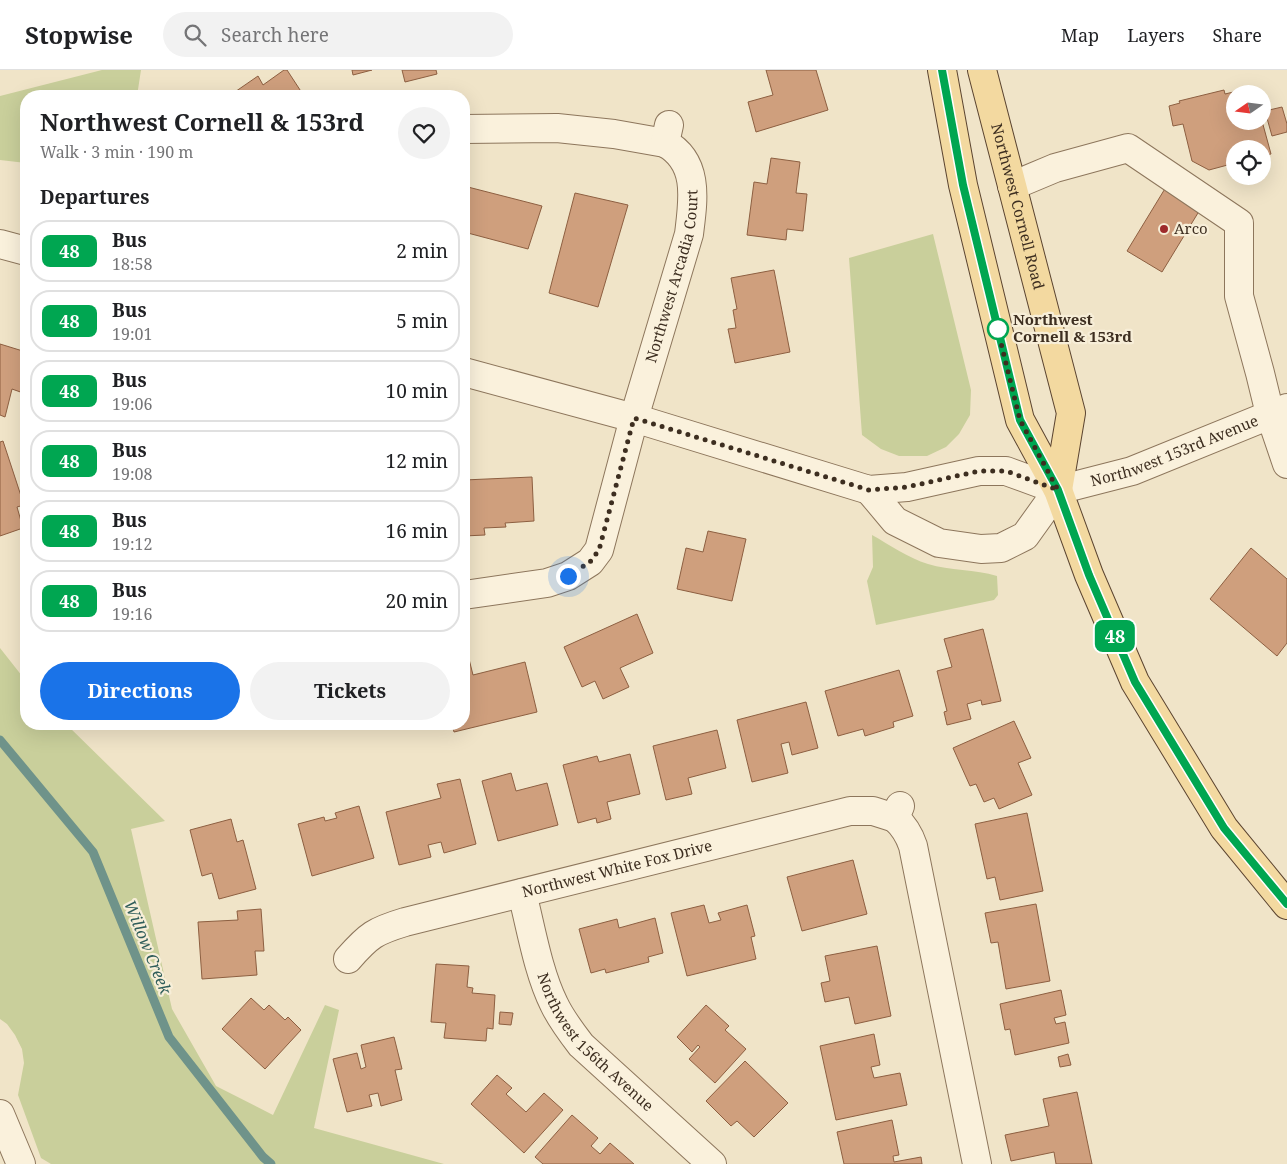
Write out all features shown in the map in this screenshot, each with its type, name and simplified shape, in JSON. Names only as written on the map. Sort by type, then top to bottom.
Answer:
[{"type":"main road","name":"Northwest Cornell Road","points":[[942,70],[963,185],[1020,420],[1058,490],[1089,575],[1135,682],[1224,828],[1287,904]]},
{"type":"main road","name":"Northwest Cornell Road","points":[[982,70],[1071,413],[1058,490]]},
{"type":"street","name":"Northwest Arcadia Court","points":[[470,129],[557,128],[614,134],[667,134],[674,148],[684,157],[689,168],[692,183],[692,209],[689,234],[634,418],[599,550],[590,562],[568,576],[547,583],[470,594]]},
{"type":"street","points":[[1012,186],[1055,168],[1128,148],[1239,223],[1239,296],[1260,373],[1278,411],[1287,464]]},
{"type":"street","points":[[0,244],[20,249]]},
{"type":"street","points":[[470,374],[634,418],[869,490],[907,487],[979,471],[1006,471],[1058,490],[1025,536],[1001,548],[981,549],[939,543],[895,521],[869,490]]},
{"type":"street","name":"Northwest 153rd Avenue","points":[[1058,490],[1132,471],[1278,411]]},
{"type":"street","name":"Northwest White Fox Drive","points":[[348,959],[365,939],[383,929],[850,811],[897,812],[910,835],[913,846],[977,1164]]},
{"type":"street","name":"Northwest 156th Avenue","points":[[522,893],[545,981],[553,1003],[565,1024],[581,1045],[712,1164]]},
{"type":"street","points":[[0,1114],[21,1164]]},
{"type":"green space","points":[[102,70],[141,70],[138,90],[24,90]]},
{"type":"green space","points":[[20,91],[20,162],[0,160],[0,96]]},
{"type":"green space","points":[[933,234],[971,390],[970,415],[959,434],[946,447],[927,456],[899,456],[881,449],[862,435],[849,258]]},
{"type":"green space","points":[[872,535],[906,555],[928,564],[997,576],[998,595],[994,600],[876,625],[867,581],[873,567]]},
{"type":"green space","points":[[0,648],[20,673],[20,730],[72,730],[165,821],[131,829],[172,1009],[216,1086],[273,1115],[325,1005],[339,1010],[314,1128],[444,1164],[51,1164],[41,1158],[18,1095],[24,1063],[22,1049],[7,1024],[0,1019]]},
{"type":"building","points":[[284,70],[287,70],[300,90],[238,90],[258,76],[263,85]]},
{"type":"building","points":[[352,70],[372,70],[353,75]]},
{"type":"building","points":[[402,70],[436,70],[437,74],[405,82]]},
{"type":"building","points":[[766,70],[816,70],[828,110],[756,132],[748,102],[773,95]]},
{"type":"building","points":[[1224,90],[1226,130],[1264,130],[1267,140],[1226,140],[1226,165],[1209,170],[1192,161],[1183,124],[1173,126],[1169,106],[1180,103],[1179,101]]},
{"type":"building","points":[[1282,107],[1287,124],[1287,132],[1272,136],[1271,110]]},
{"type":"building","points":[[771,158],[800,162],[796,193],[807,194],[803,231],[787,229],[786,240],[747,235],[754,182],[767,184]]},
{"type":"building","name":"Arco","points":[[1166,187],[1201,208],[1162,272],[1127,251]]},
{"type":"building","points":[[470,188],[542,206],[528,249],[470,234]]},
{"type":"building","points":[[575,193],[628,205],[598,307],[549,293]]},
{"type":"building","points":[[774,270],[790,352],[735,363],[728,329],[736,328],[733,310],[737,309],[731,278]]},
{"type":"building","points":[[0,344],[20,350],[20,392],[12,389],[5,417],[0,415]]},
{"type":"building","points":[[3,441],[20,493],[20,506],[17,507],[20,518],[20,529],[0,536],[0,442]]},
{"type":"building","points":[[532,477],[534,521],[505,523],[506,527],[484,528],[485,535],[470,536],[470,480]]},
{"type":"building","points":[[708,531],[746,539],[732,601],[677,589],[686,548],[703,552]]},
{"type":"building","points":[[1251,548],[1287,579],[1287,643],[1277,656],[1210,599]]},
{"type":"building","points":[[637,614],[653,653],[620,668],[629,687],[603,699],[595,681],[582,687],[564,647]]},
{"type":"building","points":[[983,629],[1001,701],[982,705],[981,700],[967,704],[971,719],[947,725],[944,712],[947,711],[937,671],[952,667],[944,639]]},
{"type":"building","points":[[525,662],[537,712],[470,728],[470,663],[473,675]]},
{"type":"building","points":[[899,670],[913,716],[893,722],[894,727],[865,736],[863,729],[838,736],[825,691]]},
{"type":"building","points":[[806,702],[818,748],[792,755],[789,742],[781,744],[788,773],[752,782],[737,720]]},
{"type":"building","points":[[1014,721],[1031,758],[1018,763],[1032,795],[999,809],[994,798],[984,802],[976,784],[970,786],[953,748]]},
{"type":"building","points":[[717,730],[726,768],[688,778],[692,794],[666,800],[653,746]]},
{"type":"building","points":[[630,754],[640,794],[607,802],[611,819],[597,823],[596,818],[578,823],[563,765],[597,756],[599,762]]},
{"type":"building","points":[[511,773],[516,791],[547,783],[558,825],[498,841],[482,781]]},
{"type":"building","points":[[460,779],[476,844],[444,853],[441,842],[428,845],[431,857],[399,865],[386,812],[441,798],[437,784]]},
{"type":"building","points":[[359,806],[374,858],[312,876],[298,824],[324,817],[325,821],[337,818],[335,813]]},
{"type":"building","points":[[1027,813],[1043,891],[1000,900],[995,877],[987,879],[975,824]]},
{"type":"building","points":[[231,819],[237,842],[243,840],[256,889],[219,899],[212,873],[202,876],[190,830]]},
{"type":"building","points":[[853,860],[867,914],[802,931],[787,877]]},
{"type":"building","points":[[1036,904],[1050,981],[1006,989],[998,942],[991,943],[985,913]]},
{"type":"building","points":[[704,905],[709,923],[721,920],[718,913],[747,905],[755,936],[751,937],[756,959],[687,976],[671,913]]},
{"type":"building","points":[[261,909],[264,951],[255,951],[257,975],[202,979],[198,922],[238,920],[237,911]]},
{"type":"building","points":[[655,918],[663,953],[648,957],[649,962],[606,973],[605,969],[591,973],[579,929],[617,919],[619,928]]},
{"type":"building","points":[[877,946],[891,1016],[855,1024],[849,997],[825,1002],[821,983],[830,981],[825,956]]},
{"type":"building","points":[[436,964],[469,966],[467,987],[473,988],[472,993],[495,995],[493,1029],[487,1028],[486,1041],[444,1038],[446,1023],[431,1022]]},
{"type":"building","points":[[1061,990],[1066,1015],[1054,1018],[1056,1024],[1065,1022],[1069,1043],[1015,1055],[1010,1029],[1005,1030],[1000,1004]]},
{"type":"building","points":[[251,998],[264,1010],[269,1005],[285,1020],[288,1017],[301,1030],[265,1069],[222,1029]]},
{"type":"building","points":[[706,1005],[729,1026],[725,1030],[746,1049],[715,1083],[689,1059],[700,1047],[698,1045],[692,1052],[677,1037]]},
{"type":"building","points":[[500,1012],[513,1013],[511,1025],[499,1024]]},
{"type":"building","points":[[874,1034],[880,1065],[871,1067],[874,1078],[900,1073],[907,1105],[836,1120],[820,1046]]},
{"type":"building","points":[[394,1037],[402,1069],[395,1070],[402,1100],[381,1106],[378,1093],[369,1095],[372,1106],[347,1112],[333,1059],[357,1053],[361,1069],[366,1067],[361,1045]]},
{"type":"building","points":[[1068,1054],[1071,1065],[1060,1067],[1058,1057]]},
{"type":"building","points":[[745,1061],[788,1103],[754,1137],[737,1121],[731,1126],[706,1101]]},
{"type":"building","points":[[497,1075],[512,1088],[506,1094],[526,1112],[544,1093],[563,1110],[524,1153],[471,1104]]},
{"type":"building","points":[[1077,1092],[1092,1164],[1056,1164],[1054,1152],[1011,1161],[1005,1135],[1049,1126],[1043,1099]]},
{"type":"building","points":[[572,1115],[598,1138],[591,1146],[600,1154],[610,1143],[634,1164],[543,1164],[535,1157]]},
{"type":"building","points":[[892,1120],[899,1155],[893,1156],[894,1162],[921,1157],[922,1164],[844,1164],[837,1132]]},
{"type":"waterway","name":"Willow Creek","points":[[0,740],[93,852],[169,1037],[263,1157],[271,1164]]},
{"type":"bus line","name":"48","points":[[942,70],[963,185],[1020,420],[1058,490],[1089,575],[1135,682],[1224,828],[1287,904]]},
{"type":"place","name":"Arco","points":[[1164,229]]},
{"type":"place","name":"Northwest Cornell & 153rd","points":[[998,329]]},
{"type":"route","points":[[568,576],[590,562],[599,550],[634,418],[869,490],[907,487],[979,471],[1006,471],[1058,490],[1020,420],[997,327],[998,329]]}]
